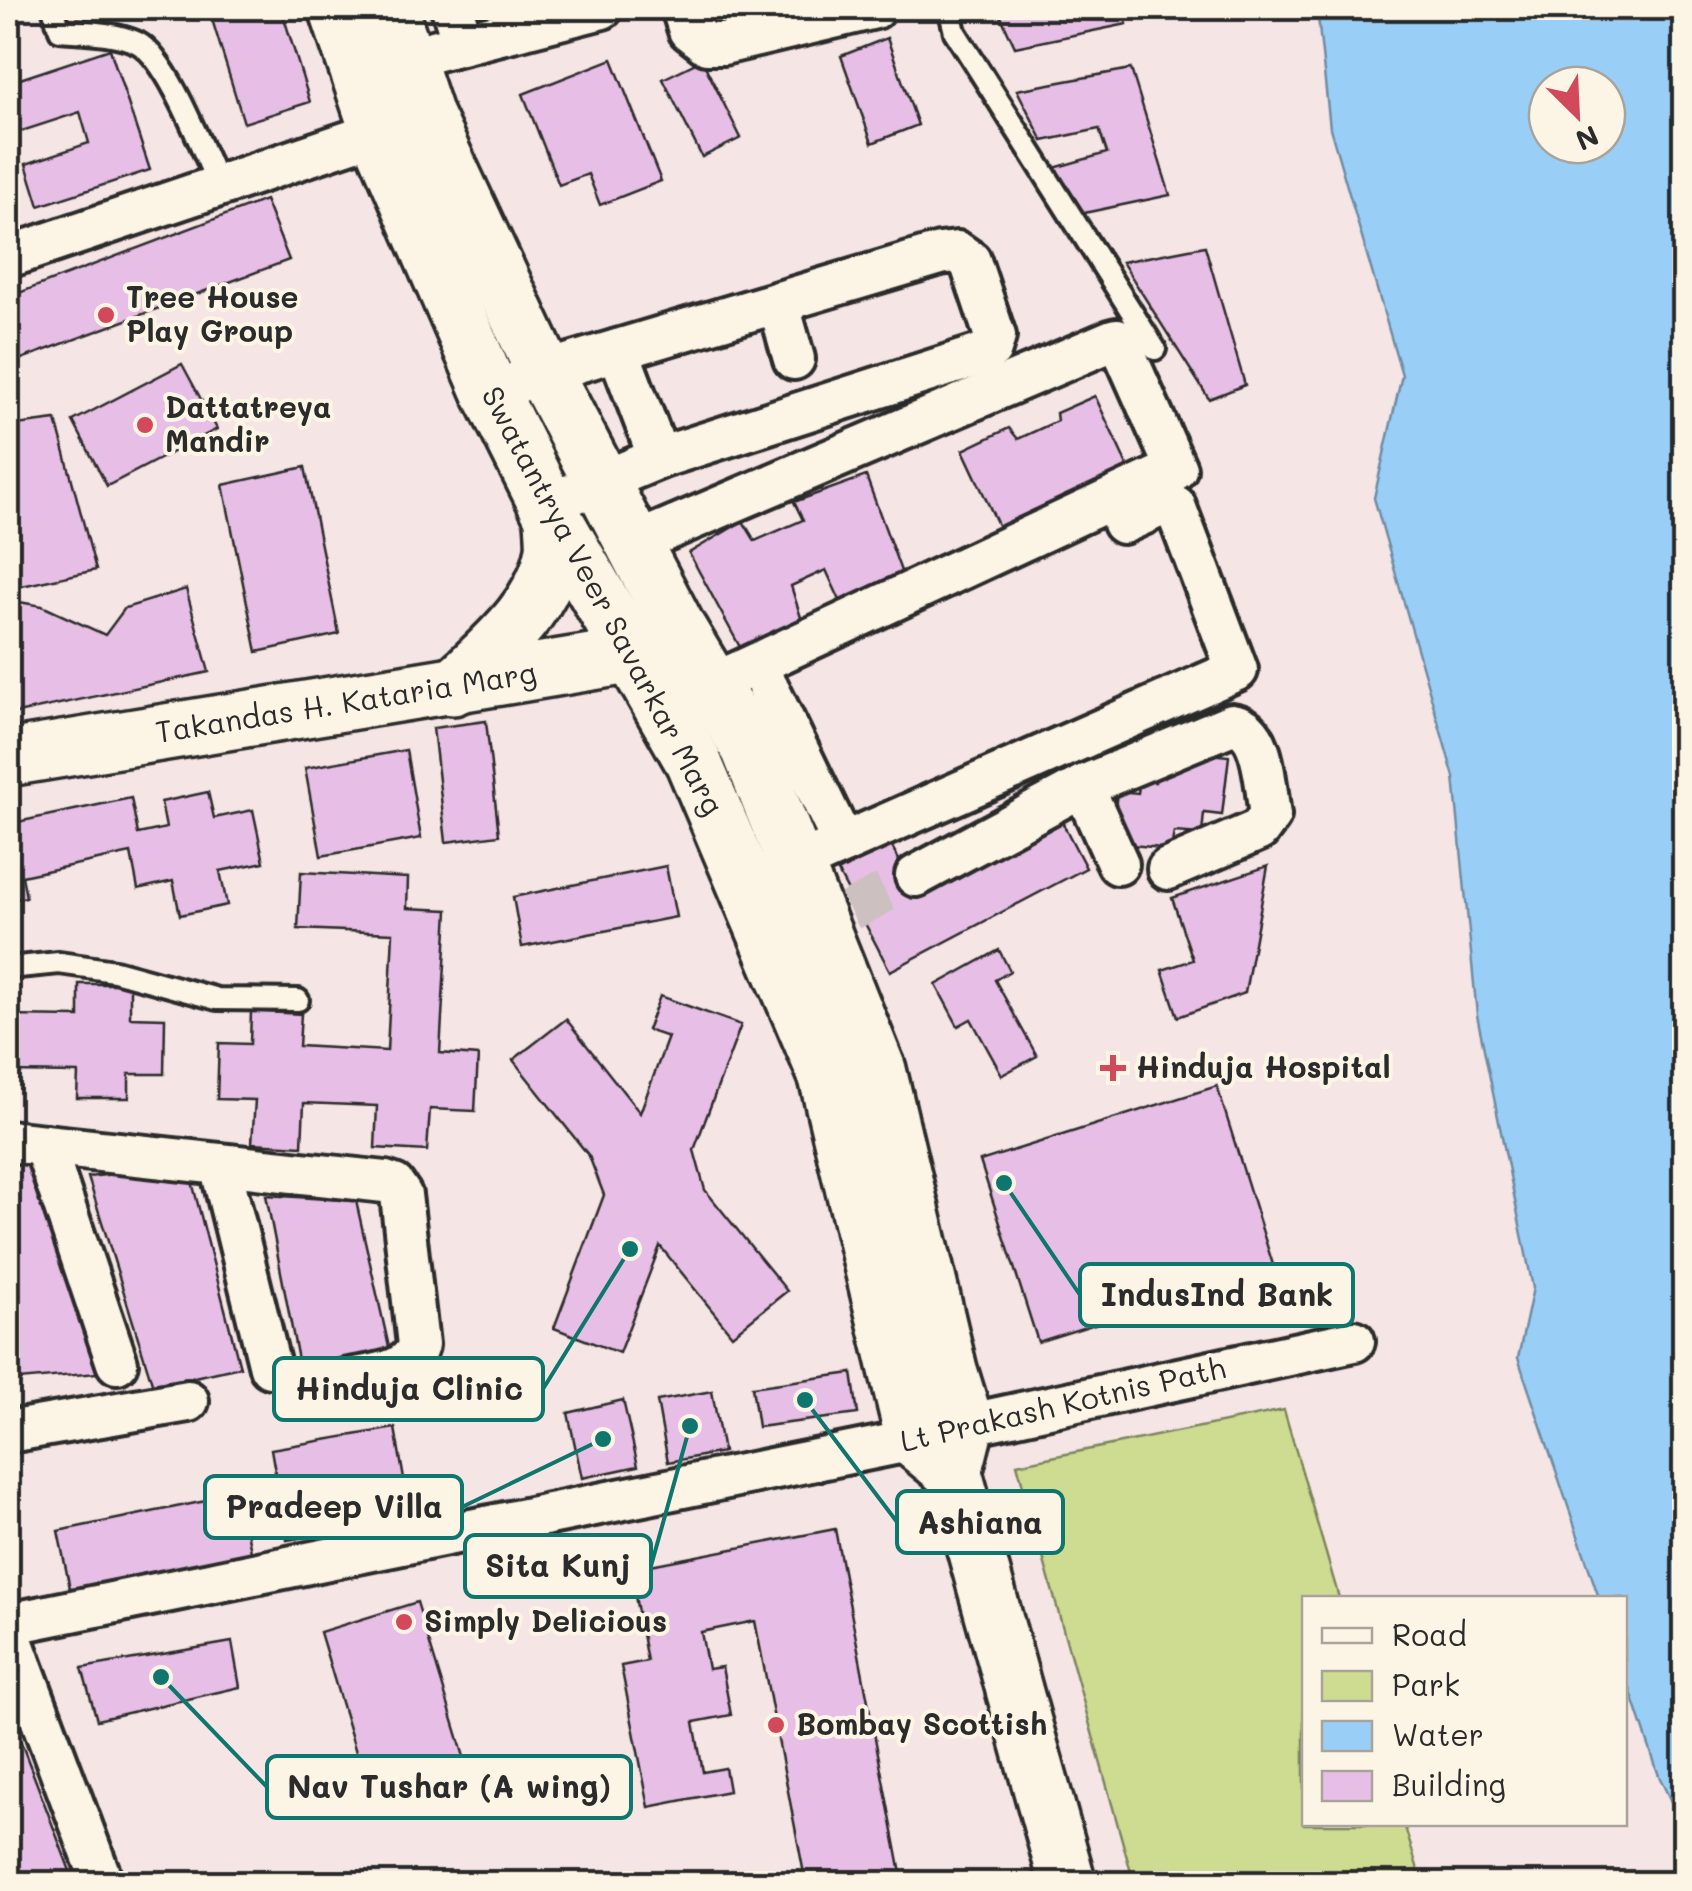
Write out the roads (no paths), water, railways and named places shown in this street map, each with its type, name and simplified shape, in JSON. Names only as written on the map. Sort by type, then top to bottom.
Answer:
[{"type":"main road","name":"Swatantrya Veer Savarkar Marg","points":[[337,8],[385,45],[402,124],[490,393],[550,511],[656,642],[735,694],[749,748],[819,853],[878,1070],[949,1370],[945,1446]]},
{"type":"main road","name":"Swatantrya Veer Savarkar Marg","points":[[402,124],[544,372],[633,544],[656,642],[694,761],[827,1077],[945,1446],[1068,1884]]},
{"type":"main road","points":[[453,687],[515,628],[540,590],[554,549],[550,511]]},
{"type":"main road","name":"Takandas H. Kataria Marg","points":[[8,758],[453,687],[656,642]]},
{"type":"street","points":[[385,45],[457,25],[602,8]]},
{"type":"street","points":[[682,8],[689,30],[707,44],[723,44],[875,8]]},
{"type":"street","points":[[8,257],[402,124]]},
{"type":"street","points":[[490,393],[544,372],[940,254],[957,252],[970,262],[994,342],[980,355],[659,458],[599,483],[550,511]]},
{"type":"street","points":[[778,302],[794,359]]},
{"type":"street","points":[[633,544],[1117,339],[1176,468],[735,694]]},
{"type":"street","points":[[618,350],[659,458]]},
{"type":"street","points":[[735,694],[1167,503],[1176,506],[1237,670],[819,853]]},
{"type":"street","points":[[916,876],[1083,786],[1232,724],[1243,726],[1252,732],[1257,744],[1270,816],[1267,823],[1168,869]]},
{"type":"street","points":[[1083,786],[1118,864]]},
{"type":"street","points":[[117,1363],[26,1143],[394,1186],[401,1195],[416,1354],[400,1368],[344,1380]]},
{"type":"street","points":[[220,1164],[270,1367]]},
{"type":"street","name":"Lt Prakash Kotnis Path","points":[[8,1627],[945,1446],[1354,1340]]},
{"type":"street","points":[[8,1432],[188,1401]]},
{"type":"street","points":[[8,1627],[104,1884]]},
{"type":"lane","points":[[54,8],[60,30],[103,34],[138,44],[162,65],[219,186]]},
{"type":"lane","points":[[949,8],[955,32],[1155,350]]},
{"type":"lane","points":[[8,968],[59,963],[114,971],[217,999],[298,1000]]},
{"type":"water","points":[[1317,8],[1684,8],[1684,1829],[1659,1776],[1627,1680],[1627,1596],[1598,1596],[1518,1358],[1533,1288],[1477,1015],[1454,777],[1374,498],[1402,375],[1330,128]]},
{"type":"tunnel","points":[[850,911],[916,876]]},
{"type":"place","name":"Tree House Play Group","points":[[106,315]]},
{"type":"place","name":"Dattatreya Mandir","points":[[145,425]]},
{"type":"place","name":"Hinduja Hospital","points":[[1113,1068]]},
{"type":"place","name":"IndusInd Bank","points":[[1004,1183]]},
{"type":"place","name":"Hinduja Clinic","points":[[630,1249]]},
{"type":"place","name":"Ashiana","points":[[805,1400]]},
{"type":"place","name":"Sita Kunj","points":[[690,1426]]},
{"type":"place","name":"Pradeep Villa","points":[[603,1439]]},
{"type":"place","name":"Simply Delicious","points":[[404,1622]]},
{"type":"place","name":"Nav Tushar (A wing)","points":[[161,1677]]},
{"type":"place","name":"Bombay Scottish","points":[[776,1725]]}]
